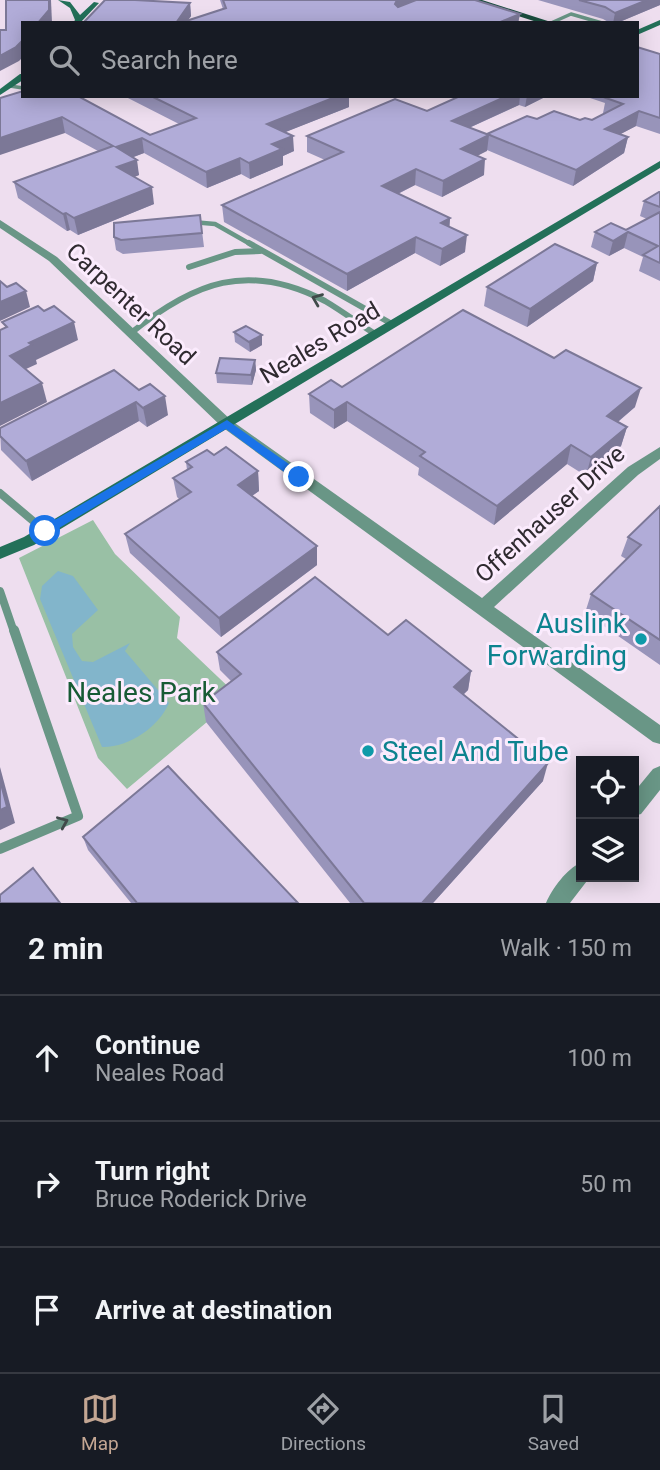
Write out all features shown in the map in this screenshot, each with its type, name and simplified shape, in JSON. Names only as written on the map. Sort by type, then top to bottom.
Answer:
[{"type":"main road","points":[[474,0],[544,21]]},
{"type":"street","points":[[61,0],[72,5],[77,11],[77,21]]},
{"type":"street","points":[[77,21],[98,1]]},
{"type":"street","points":[[77,21],[85,11],[84,3],[98,1]]},
{"type":"street","points":[[641,28],[660,23]]},
{"type":"street","points":[[0,93],[21,78]]},
{"type":"street","name":"Neales Road","points":[[0,553],[45,531],[227,424],[660,164]]},
{"type":"street","name":"Carpenter Road","points":[[0,223],[53,259],[227,424],[482,608]]},
{"type":"street","name":"Offenhauser Drive","points":[[660,452],[633,471],[482,608],[660,736]]},
{"type":"street","points":[[639,801],[660,775]]},
{"type":"street","points":[[557,903],[576,879]]},
{"type":"lane","points":[[555,21],[571,14],[595,21]]},
{"type":"lane","points":[[10,86],[21,88]]},
{"type":"lane","points":[[189,222],[215,224],[392,324]]},
{"type":"lane","points":[[189,268],[235,252],[264,251]]},
{"type":"lane","points":[[131,333],[151,316],[191,290],[209,283],[229,281],[275,285],[320,299],[375,334]]},
{"type":"lane","points":[[0,493],[45,531]]},
{"type":"lane","points":[[0,591],[78,816],[0,849]]},
{"type":"green space","name":"Neales Park","points":[[93,520],[115,554],[180,617],[177,638],[238,696],[127,789],[98,758],[19,558]]},
{"type":"water","points":[[58,571],[73,576],[98,610],[72,634],[73,647],[82,661],[93,662],[130,643],[125,651],[169,703],[150,728],[132,740],[102,747],[40,599],[42,586]]},
{"type":"building","points":[[6,0],[49,0],[49,10],[40,21],[21,21],[21,42],[0,56],[0,30],[6,30]]},
{"type":"building","points":[[105,0],[190,3],[177,21],[85,21]]},
{"type":"building","points":[[223,0],[397,0],[395,4],[398,7],[416,0],[475,0],[520,14],[503,21],[186,21],[226,8]]},
{"type":"building","points":[[579,0],[647,0],[615,13],[605,7]]},
{"type":"building","points":[[639,48],[660,54],[660,118],[639,111],[605,129],[628,137],[576,170],[487,134],[527,116],[537,119],[554,111],[580,120],[592,120],[623,104],[606,98],[639,98]]},
{"type":"building","points":[[21,92],[21,98],[82,98],[150,135],[196,118],[155,98],[333,98],[267,124],[293,136],[272,144],[282,149],[249,163],[240,158],[206,172],[142,138],[116,147],[137,160],[117,167],[152,187],[74,218],[63,214],[14,182],[113,146],[62,117],[0,138],[0,98]]},
{"type":"building","points":[[456,98],[503,98],[452,121],[489,135],[461,149],[485,159],[443,181],[416,169],[382,186],[450,218],[441,223],[467,235],[442,249],[416,237],[347,274],[222,205],[343,152],[307,136],[395,99],[427,111]]},
{"type":"building","points":[[660,192],[660,207],[644,201]]},
{"type":"building","points":[[660,212],[660,263],[643,255],[658,246],[628,232],[613,241],[595,232],[611,223],[626,230]]},
{"type":"building","points":[[200,215],[202,233],[121,240],[114,237],[114,223]]},
{"type":"building","points":[[555,244],[597,263],[530,309],[487,287]]},
{"type":"building","points":[[0,281],[7,287],[16,283],[26,291],[0,302]]},
{"type":"building","points":[[38,306],[44,311],[54,306],[74,322],[29,343],[32,345],[10,356],[42,383],[0,403],[0,330],[7,327],[2,322]]},
{"type":"building","points":[[463,310],[554,358],[566,350],[641,388],[607,416],[627,427],[591,457],[571,445],[497,506],[420,456],[425,452],[347,402],[334,410],[309,394],[331,380],[342,387]]},
{"type":"building","points":[[246,326],[262,335],[249,342],[234,332]]},
{"type":"building","points":[[220,358],[255,360],[251,375],[216,373]]},
{"type":"building","points":[[114,370],[139,390],[150,384],[165,396],[143,408],[136,402],[26,461],[0,436],[0,428]]},
{"type":"building","points":[[226,447],[258,471],[238,485],[317,546],[219,618],[125,534],[191,492],[173,478],[192,467],[186,462],[207,450],[214,455]]},
{"type":"building","points":[[660,506],[660,640],[591,594],[641,545],[628,537]]},
{"type":"building","name":"Steel And Tube","points":[[315,577],[388,635],[406,620],[471,671],[454,687],[548,763],[422,903],[364,903],[203,703],[241,674],[217,652]]},
{"type":"building","points":[[168,766],[298,903],[137,903],[83,837]]},
{"type":"building","points":[[0,780],[7,807],[0,810]]},
{"type":"building","points":[[33,868],[60,903],[0,903],[0,895]]},
{"type":"place","name":"Auslink Forwarding","points":[[641,639]]},
{"type":"place","name":"Steel And Tube","points":[[368,751]]},
{"type":"route","points":[[45,531],[227,424],[299,477]]}]
